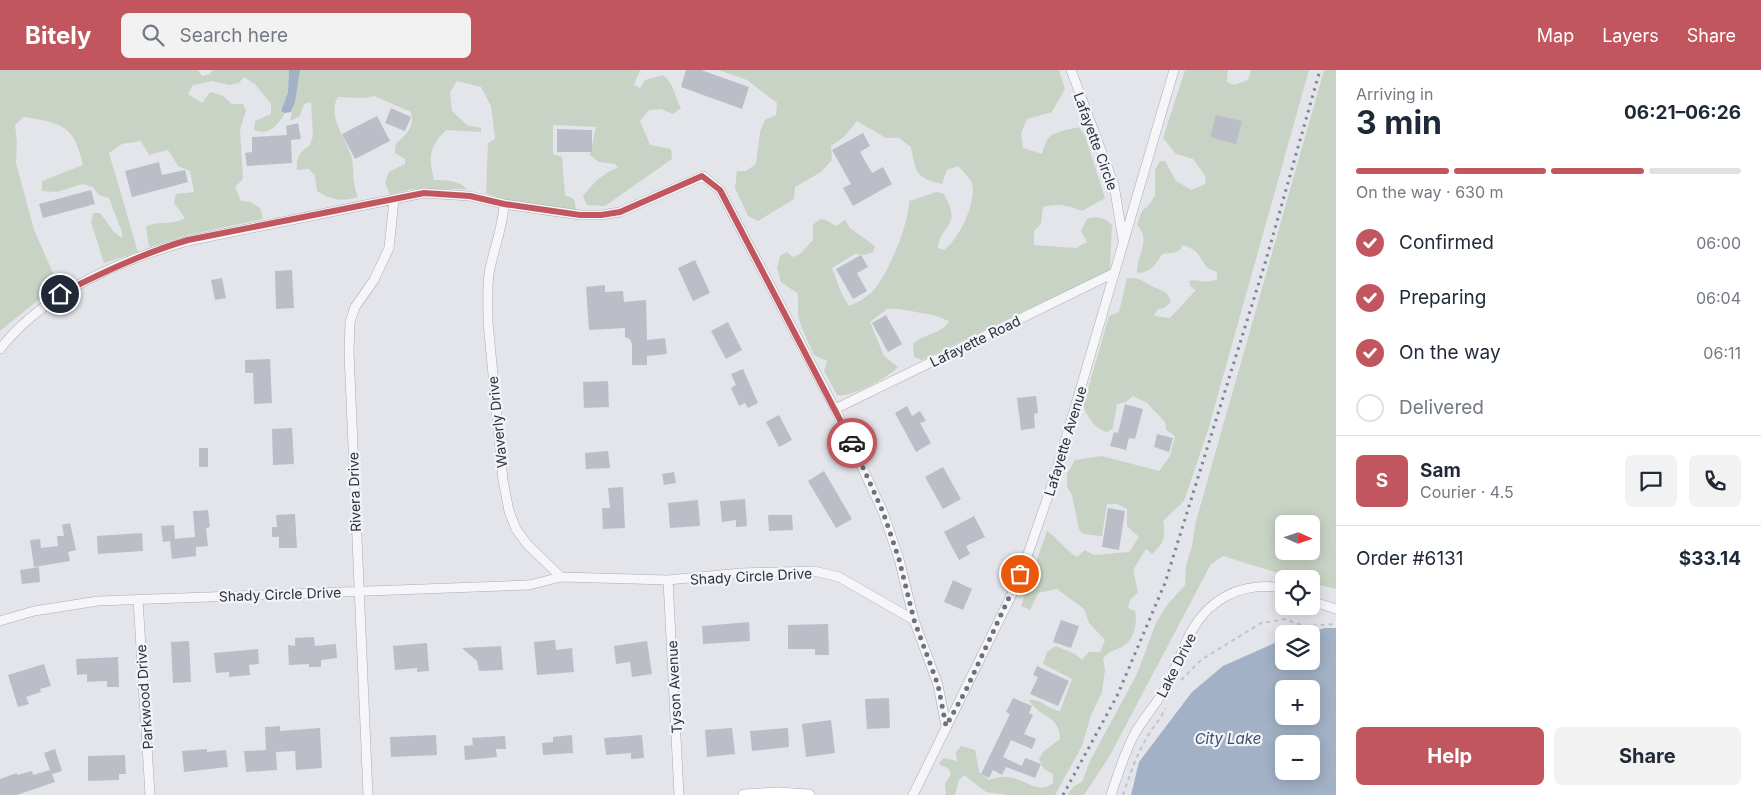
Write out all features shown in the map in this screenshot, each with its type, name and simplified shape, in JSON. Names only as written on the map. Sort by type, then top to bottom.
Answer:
[{"type":"street","name":"Lafayette Circle","points":[[1071,70],[1114,185],[1123,243]]},
{"type":"street","name":"Lafayette Avenue","points":[[913,795],[992,636],[1027,556],[1054,479],[1174,70]]},
{"type":"street","points":[[0,350],[30,318],[60,294],[161,248],[232,230],[424,193],[446,193],[580,215],[601,215],[620,212],[702,176],[711,181],[720,190],[835,409],[883,512],[899,559],[914,620],[938,685],[946,726]]},
{"type":"street","name":"Rivera Drive","points":[[368,795],[358,592],[349,352],[350,322],[355,307],[374,280],[389,248],[394,200]]},
{"type":"street","name":"Waverly Drive","points":[[504,204],[502,225],[489,274],[488,296],[488,322],[503,480],[508,511],[516,529],[527,544],[561,577]]},
{"type":"street","name":"Lafayette Road","points":[[835,409],[1114,273]]},
{"type":"street","name":"Shady Circle Drive","points":[[0,621],[34,611],[64,606],[138,599],[529,585],[561,577],[606,580],[668,580],[741,573],[826,573],[866,591],[914,620]]},
{"type":"street","name":"Tyson Avenue","points":[[668,580],[679,795]]},
{"type":"street","name":"Lake Drive","points":[[1111,795],[1124,756],[1135,733],[1160,698],[1175,672],[1187,640],[1202,618],[1231,592],[1248,587],[1275,587]]},
{"type":"street","name":"Parkwood Drive","points":[[138,599],[150,795]]},
{"type":"street","points":[[1320,604],[1336,609]]},
{"type":"street","points":[[744,795],[777,793],[809,795]]},
{"type":"path","points":[[1180,680],[1201,660],[1261,623],[1285,619],[1304,626],[1336,624]]},
{"type":"path","points":[[1123,795],[1138,754],[1149,733],[1163,714],[1166,704]]},
{"type":"green space","points":[[0,70],[198,70],[202,76],[210,74],[212,70],[289,70],[288,92],[281,111],[285,113],[276,126],[264,132],[254,130],[255,121],[271,114],[271,104],[255,84],[244,77],[239,83],[229,85],[212,81],[193,85],[188,94],[202,103],[210,92],[223,96],[232,104],[243,104],[246,111],[240,129],[243,179],[235,187],[241,201],[250,202],[260,208],[263,219],[188,235],[149,247],[146,227],[175,222],[185,218],[174,203],[176,194],[194,192],[190,171],[178,166],[168,150],[149,155],[141,141],[122,144],[109,153],[138,252],[104,263],[91,222],[93,213],[100,213],[114,232],[122,238],[122,232],[109,198],[99,195],[93,187],[82,184],[57,192],[42,191],[42,181],[83,165],[75,141],[64,128],[48,121],[24,117],[15,125],[17,142],[16,163],[34,230],[58,284],[0,331]]},
{"type":"green space","points":[[300,70],[640,70],[634,85],[640,88],[645,80],[663,75],[672,87],[681,108],[673,114],[661,109],[649,110],[640,121],[650,145],[671,149],[672,159],[605,206],[587,205],[583,196],[603,176],[618,168],[615,164],[599,162],[590,155],[596,127],[553,125],[553,154],[562,157],[565,195],[574,199],[576,210],[507,201],[486,193],[488,143],[495,139],[491,106],[481,87],[457,81],[450,92],[452,111],[467,125],[481,128],[481,132],[446,130],[436,142],[431,153],[434,180],[456,182],[467,189],[411,189],[390,195],[385,182],[389,172],[405,164],[405,159],[395,153],[396,143],[404,137],[411,126],[411,112],[374,96],[364,98],[338,97],[334,112],[352,159],[354,182],[358,197],[337,199],[317,191],[315,176],[309,169],[297,170],[299,156],[309,146],[313,136],[311,102],[304,104],[300,116],[290,121]]},
{"type":"green space","points":[[718,70],[1059,70],[1065,89],[1052,112],[1027,119],[1021,133],[1023,148],[1042,154],[1047,140],[1055,133],[1079,127],[1085,136],[1105,198],[1082,211],[1063,205],[1043,207],[1041,224],[1034,231],[1034,245],[1076,248],[1087,242],[1081,231],[1087,219],[1101,218],[1112,225],[1110,270],[922,360],[914,357],[913,344],[917,340],[942,329],[949,321],[933,315],[899,309],[887,309],[870,322],[884,356],[898,367],[859,391],[837,395],[824,371],[827,361],[814,355],[802,328],[798,313],[797,293],[781,282],[777,268],[780,256],[787,252],[793,257],[800,254],[813,240],[813,225],[820,219],[836,226],[845,220],[850,228],[875,246],[873,252],[864,255],[855,254],[832,268],[841,292],[849,306],[872,292],[885,274],[902,235],[909,201],[937,192],[944,194],[949,205],[951,220],[942,234],[938,248],[944,250],[955,238],[969,211],[973,192],[972,184],[958,166],[947,170],[942,184],[926,179],[918,173],[911,147],[899,138],[886,138],[857,121],[844,137],[831,146],[832,160],[821,172],[795,187],[794,199],[758,221],[748,216],[735,188],[737,171],[746,171],[756,164],[760,132],[765,120],[776,115],[777,103],[747,80]]},
{"type":"green space","points":[[1185,70],[1228,70],[1227,82],[1234,85],[1248,80],[1251,70],[1309,70],[1208,430],[1184,501],[1163,521],[1164,535],[1162,543],[1152,554],[1146,549],[1133,570],[1138,592],[1130,600],[1128,608],[1135,611],[1134,631],[1126,644],[1110,652],[1103,659],[1105,670],[1102,692],[1091,715],[1082,746],[1055,795],[1007,795],[986,792],[964,775],[959,780],[955,795],[946,795],[945,784],[951,774],[949,769],[939,764],[943,758],[957,761],[956,752],[961,746],[975,750],[979,772],[989,780],[1009,777],[1037,787],[1048,786],[1053,783],[1053,774],[1044,769],[1039,759],[1044,751],[1060,739],[1059,731],[1057,725],[1033,706],[1029,700],[1037,701],[1060,711],[1072,679],[1043,664],[1047,652],[1056,646],[1075,654],[1082,660],[1089,652],[1100,652],[1105,640],[1089,623],[1084,609],[1057,589],[1038,593],[1030,610],[1021,606],[1047,531],[1077,557],[1085,550],[1094,555],[1129,552],[1139,537],[1127,526],[1127,509],[1117,504],[1107,504],[1102,536],[1083,534],[1079,529],[1072,495],[1067,486],[1067,474],[1075,460],[1102,456],[1159,471],[1170,456],[1175,436],[1166,430],[1165,422],[1147,403],[1133,396],[1126,402],[1117,404],[1113,428],[1108,432],[1096,426],[1083,406],[1109,316],[1119,312],[1127,278],[1140,279],[1165,292],[1171,302],[1164,308],[1158,309],[1154,316],[1170,318],[1196,290],[1191,287],[1189,281],[1212,281],[1217,279],[1217,272],[1206,266],[1196,252],[1183,245],[1177,252],[1162,254],[1155,265],[1146,272],[1137,273],[1143,236],[1137,225],[1142,211],[1149,205],[1155,195],[1155,170],[1160,161],[1165,161],[1176,181],[1192,190],[1205,184],[1206,177],[1193,159],[1176,154],[1163,138]]},
{"type":"green space","points":[[1324,70],[1336,70],[1336,589],[1320,585],[1320,570],[1275,570],[1275,572],[1223,556],[1211,564],[1109,757],[1084,795],[1067,795],[1074,786],[1082,782],[1090,761],[1137,674],[1156,623],[1167,605],[1185,585],[1186,565],[1192,546],[1196,521]]},
{"type":"water","points":[[289,70],[300,70],[295,102],[291,112],[285,113],[281,111],[288,92]]},
{"type":"water","name":"City Lake","points":[[1336,628],[1336,795],[1131,795],[1139,762],[1192,692],[1223,666],[1275,643],[1275,670],[1320,670],[1320,629]]},
{"type":"building","points":[[686,70],[701,70],[749,87],[742,109],[681,87]]},
{"type":"building","points":[[391,108],[411,117],[405,131],[385,123]]},
{"type":"building","points":[[1216,115],[1242,121],[1236,144],[1210,137]]},
{"type":"building","points":[[377,116],[390,141],[355,159],[342,134]]},
{"type":"building","points":[[298,123],[301,139],[291,140],[292,163],[247,166],[245,153],[252,152],[252,137],[287,135],[286,126]]},
{"type":"building","points":[[557,129],[592,130],[592,152],[557,152]]},
{"type":"building","points":[[863,133],[870,146],[860,152],[872,173],[883,167],[892,184],[853,206],[843,188],[851,184],[832,150]]},
{"type":"building","points":[[159,162],[162,175],[185,170],[188,182],[132,197],[125,171]]},
{"type":"building","points":[[91,190],[95,204],[43,218],[39,204]]},
{"type":"building","points":[[861,255],[868,267],[857,273],[867,291],[853,299],[836,269]]},
{"type":"building","points":[[695,260],[710,293],[693,301],[678,268]]},
{"type":"building","points":[[292,270],[294,308],[276,309],[275,271]]},
{"type":"building","points":[[222,278],[226,298],[215,300],[211,280]]},
{"type":"building","points":[[605,285],[605,292],[623,291],[624,302],[646,300],[647,340],[665,338],[667,354],[647,356],[647,365],[632,365],[632,344],[630,339],[625,337],[625,328],[589,330],[586,287]]},
{"type":"building","points":[[886,315],[902,344],[888,352],[872,323]]},
{"type":"building","points":[[728,322],[742,350],[726,359],[711,331]]},
{"type":"building","points":[[270,359],[272,403],[254,404],[253,373],[245,373],[245,360]]},
{"type":"building","points":[[743,369],[758,403],[748,408],[745,403],[739,406],[731,388],[736,385],[731,374]]},
{"type":"building","points":[[608,381],[609,407],[584,408],[583,382]]},
{"type":"building","points":[[1036,396],[1038,413],[1034,414],[1035,428],[1021,430],[1017,398]]},
{"type":"building","points":[[1125,404],[1143,409],[1135,439],[1129,438],[1126,450],[1110,446],[1114,432],[1118,433]]},
{"type":"building","points":[[907,406],[912,416],[920,411],[926,421],[920,423],[931,443],[916,452],[895,413]]},
{"type":"building","points":[[779,415],[792,440],[779,447],[766,422]]},
{"type":"building","points":[[292,428],[294,464],[273,465],[272,429]]},
{"type":"building","points":[[1157,434],[1173,438],[1169,452],[1154,447]]},
{"type":"building","points":[[199,448],[208,448],[208,467],[199,467]]},
{"type":"building","points":[[608,451],[610,468],[586,469],[585,453]]},
{"type":"building","points":[[943,467],[961,499],[943,509],[925,477]]},
{"type":"building","points":[[824,471],[852,519],[836,528],[808,481]]},
{"type":"building","points":[[674,472],[676,483],[664,485],[662,474]]},
{"type":"building","points":[[623,487],[625,528],[603,529],[602,508],[610,508],[608,488]]},
{"type":"building","points":[[745,499],[747,526],[736,527],[736,520],[722,522],[720,501]]},
{"type":"building","points":[[698,500],[700,526],[670,528],[668,503]]},
{"type":"building","points":[[1108,508],[1125,511],[1119,550],[1102,547]]},
{"type":"building","points":[[208,510],[210,527],[206,528],[208,546],[196,547],[196,556],[172,559],[170,541],[163,542],[161,526],[174,525],[175,539],[195,537],[193,511]]},
{"type":"building","points":[[295,514],[297,548],[279,548],[279,537],[272,537],[272,527],[277,527],[276,515]]},
{"type":"building","points":[[768,515],[792,515],[793,530],[769,531]]},
{"type":"building","points":[[974,516],[985,537],[966,546],[970,554],[959,560],[944,532]]},
{"type":"building","points":[[70,523],[76,550],[68,552],[70,561],[34,567],[30,540],[40,539],[41,548],[58,546],[57,536],[64,536],[62,525]]},
{"type":"building","points":[[142,533],[143,551],[98,554],[97,536]]},
{"type":"building","points":[[39,567],[40,582],[22,584],[20,570]]},
{"type":"building","points":[[953,580],[972,589],[963,610],[944,602]]},
{"type":"building","points":[[1061,620],[1079,626],[1071,648],[1053,642]]},
{"type":"building","points":[[749,622],[750,641],[703,644],[702,626]]},
{"type":"building","points":[[828,624],[829,655],[815,655],[815,649],[788,649],[788,625]]},
{"type":"building","points":[[314,637],[315,646],[336,644],[337,658],[321,660],[321,667],[309,667],[309,664],[289,665],[288,645],[295,646],[295,638]]},
{"type":"building","points":[[555,640],[556,650],[572,648],[574,672],[537,675],[534,642]]},
{"type":"building","points":[[189,641],[191,682],[173,683],[171,642]]},
{"type":"building","points":[[647,641],[652,674],[632,677],[630,662],[616,664],[614,646]]},
{"type":"building","points":[[427,643],[429,671],[417,672],[417,668],[395,670],[393,646]]},
{"type":"building","points":[[501,646],[503,670],[479,671],[477,661],[462,648]]},
{"type":"building","points":[[258,649],[259,664],[249,665],[250,675],[229,677],[229,672],[216,673],[214,653]]},
{"type":"building","points":[[118,657],[119,687],[107,687],[107,681],[87,682],[87,674],[77,675],[76,659]]},
{"type":"building","points":[[44,664],[51,686],[40,689],[41,692],[26,697],[29,704],[18,707],[8,675]]},
{"type":"building","points":[[1037,666],[1069,681],[1058,706],[1030,694],[1038,677],[1033,675]]},
{"type":"building","points":[[889,698],[890,728],[867,729],[865,699]]},
{"type":"building","points":[[1013,698],[1032,706],[1029,713],[1033,715],[1024,734],[1036,739],[1032,749],[1011,740],[1003,757],[1022,766],[1025,758],[1041,764],[1035,778],[1006,767],[1002,775],[993,770],[989,778],[981,774],[1010,714],[1006,712]]},
{"type":"building","points":[[831,720],[835,753],[806,757],[802,724]]},
{"type":"building","points":[[280,726],[280,731],[320,728],[322,768],[296,770],[295,751],[276,752],[277,770],[246,772],[244,751],[266,750],[265,727]]},
{"type":"building","points":[[732,728],[735,754],[707,757],[705,730]]},
{"type":"building","points":[[788,728],[789,747],[752,751],[750,731]]},
{"type":"building","points":[[436,735],[437,755],[391,757],[390,737]]},
{"type":"building","points":[[572,735],[573,753],[543,755],[542,743],[553,742],[553,737]]},
{"type":"building","points":[[642,735],[644,758],[631,759],[631,753],[606,755],[604,738]]},
{"type":"building","points":[[505,736],[506,749],[496,749],[497,757],[465,760],[464,746],[473,745],[472,738]]},
{"type":"building","points":[[55,749],[62,771],[52,774],[55,782],[17,795],[0,795],[0,779],[17,773],[17,775],[32,771],[33,775],[50,770],[44,753]]},
{"type":"building","points":[[207,749],[207,752],[226,750],[228,767],[184,772],[182,751]]},
{"type":"building","points":[[125,755],[126,774],[119,774],[119,780],[88,781],[88,756]]},
{"type":"railway","points":[[1063,795],[1117,696],[1165,583],[1266,260],[1320,70]]},
{"type":"way so far","points":[[852,443],[883,512],[899,559],[914,620],[938,685],[946,726],[966,690],[1020,574]]},
{"type":"route","points":[[60,294],[161,248],[188,240],[424,193],[446,193],[580,215],[601,215],[620,212],[653,200],[702,176],[711,181],[720,190],[852,443]]}]
